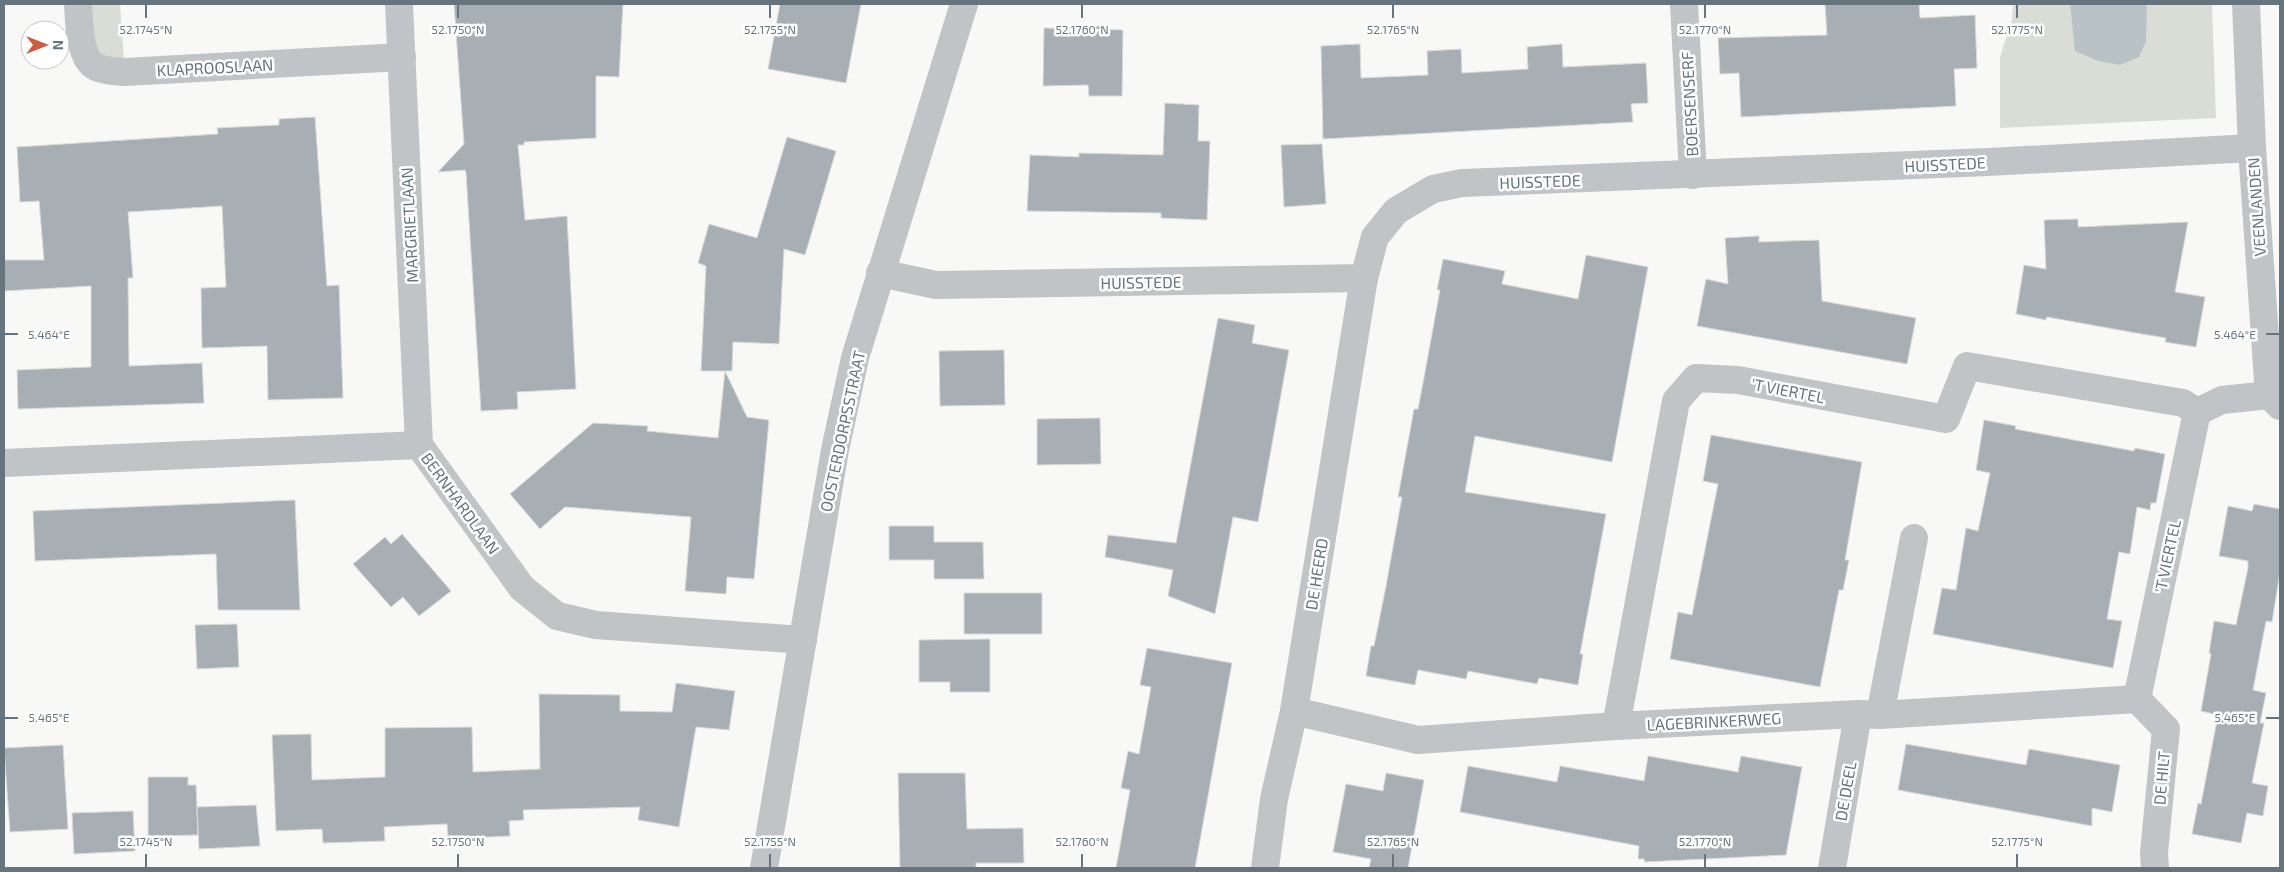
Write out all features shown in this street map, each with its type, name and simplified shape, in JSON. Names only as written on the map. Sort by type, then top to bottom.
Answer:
[{"type":"street","name":"KLAPROOSLAAN","points":[[78,4],[82,43],[85,53],[94,66],[108,70],[124,72],[402,57]]},
{"type":"street","name":"MARGRIETLAAN","points":[[400,4],[419,446]]},
{"type":"street","name":"OOSTERDORPSSTRAAT","points":[[764,868],[835,450],[855,358],[964,4]]},
{"type":"street","name":"BOERSENSERF","points":[[1684,4],[1692,175]]},
{"type":"street","name":"VEENLANDEN","points":[[2246,4],[2252,148],[2275,401]]},
{"type":"street","name":"HUISSTEDE","points":[[880,273],[936,285],[1364,278],[1375,237],[1396,211],[1432,189],[1462,183],[1692,175],[2252,148]]},
{"type":"street","name":"DE HEERD","points":[[1264,868],[1274,799],[1294,712],[1364,278]]},
{"type":"street","name":"'T VIERTEL","points":[[1616,726],[1676,401],[1696,378],[1738,380],[1946,419],[1967,366],[2183,402],[2197,412],[2137,699]]},
{"type":"street","points":[[2197,412],[2222,400],[2275,401]]},
{"type":"street","name":"BERNHARDLAAN","points":[[4,463],[419,446],[522,588],[557,616],[596,625],[803,640]]},
{"type":"street","points":[[1869,714],[1914,538]]},
{"type":"street","name":"LAGEBRINKERWEG","points":[[1294,712],[1418,740],[1616,726],[2137,699]]},
{"type":"street","name":"DE HILT","points":[[2137,699],[2166,729],[2154,853],[2155,868]]},
{"type":"street","name":"DE DEEL","points":[[1832,868],[1869,714]]},
{"type":"shaded area","points":[[91,4],[120,4],[124,61],[106,58],[99,53],[94,40]]},
{"type":"shaded area","points":[[2013,4],[2212,4],[2216,118],[2000,128],[2000,57],[2012,20]]},
{"type":"shaded area","points":[[2070,4],[2147,4],[2146,41],[2139,57],[2120,65],[2098,61],[2075,51]]},
{"type":"building","points":[[454,4],[623,4],[619,77],[596,76],[596,138],[524,142],[524,145],[518,145],[525,220],[567,216],[576,389],[517,392],[518,409],[481,411],[466,173],[465,170],[438,172],[464,144]]},
{"type":"building","points":[[780,4],[861,4],[846,83],[768,69]]},
{"type":"building","points":[[1825,4],[1919,4],[1920,18],[1975,15],[1977,68],[1954,69],[1956,106],[1741,117],[1739,73],[1720,74],[1718,38],[1827,35]]},
{"type":"building","points":[[1044,28],[1123,30],[1122,96],[1089,96],[1088,85],[1043,86]]},
{"type":"building","points":[[1360,44],[1361,78],[1428,75],[1427,51],[1461,49],[1462,73],[1528,69],[1527,47],[1562,44],[1563,67],[1646,63],[1648,103],[1631,104],[1633,122],[1323,139],[1321,46]]},
{"type":"building","points":[[1165,103],[1199,105],[1198,141],[1210,141],[1207,220],[1161,218],[1161,213],[1027,211],[1030,155],[1079,157],[1079,153],[1163,155]]},
{"type":"building","points":[[315,117],[327,286],[339,285],[343,398],[268,400],[267,346],[202,348],[201,288],[226,287],[222,206],[128,212],[133,278],[128,278],[129,366],[202,363],[204,403],[18,409],[17,370],[91,367],[91,286],[4,291],[4,260],[44,260],[39,201],[20,202],[17,147],[218,134],[217,128],[279,125],[279,119]]},
{"type":"building","points":[[787,137],[836,151],[805,255],[784,249],[779,344],[733,342],[732,371],[701,371],[706,266],[698,263],[709,224],[757,238]]},
{"type":"building","points":[[1322,144],[1326,204],[1284,207],[1281,145]]},
{"type":"building","points":[[2078,219],[2078,227],[2188,222],[2175,292],[2205,297],[2196,347],[2165,342],[2166,338],[2047,317],[2046,320],[2016,314],[2024,265],[2046,269],[2044,220]]},
{"type":"building","points":[[1759,236],[1759,242],[1819,240],[1822,301],[1916,318],[1907,364],[1697,326],[1706,279],[1728,284],[1725,238]]},
{"type":"building","points":[[1586,255],[1648,267],[1612,462],[1475,436],[1465,492],[1606,514],[1580,654],[1583,654],[1578,685],[1539,678],[1537,684],[1468,671],[1466,679],[1418,670],[1415,685],[1366,676],[1371,646],[1374,646],[1386,586],[1402,497],[1398,497],[1414,409],[1418,409],[1423,383],[1440,290],[1437,290],[1443,259],[1505,271],[1502,284],[1578,299]]},
{"type":"building","points":[[1218,318],[1255,325],[1252,343],[1289,350],[1258,522],[1233,517],[1215,614],[1168,596],[1173,570],[1105,557],[1108,535],[1176,543]]},
{"type":"building","points":[[1004,350],[1005,405],[940,406],[939,351]]},
{"type":"building","points":[[725,371],[747,417],[769,420],[754,579],[727,577],[726,594],[685,591],[691,517],[565,507],[540,529],[510,494],[593,423],[648,426],[647,431],[718,438]]},
{"type":"building","points":[[1100,418],[1101,464],[1037,465],[1037,419]]},
{"type":"building","points":[[1984,420],[2016,426],[2015,429],[2134,451],[2135,448],[2165,454],[2156,503],[2151,503],[2150,510],[2137,507],[2130,554],[2119,552],[2107,619],[2122,621],[2113,668],[1933,634],[1942,588],[1956,590],[1966,528],[1978,531],[1990,473],[1976,470]]},
{"type":"building","points":[[1711,435],[1862,462],[1845,560],[1849,560],[1843,590],[1839,590],[1820,687],[1670,659],[1678,612],[1692,615],[1718,484],[1703,481]]},
{"type":"building","points":[[295,500],[300,610],[218,610],[216,554],[35,561],[33,511]]},
{"type":"building","points":[[2254,504],[2280,509],[2280,572],[2272,622],[2266,621],[2253,690],[2266,693],[2260,723],[2264,723],[2252,783],[2268,786],[2263,816],[2247,813],[2241,843],[2192,834],[2198,803],[2201,804],[2218,715],[2201,711],[2211,654],[2209,653],[2214,621],[2236,625],[2248,568],[2248,561],[2219,556],[2228,506],[2252,511]]},
{"type":"building","points":[[889,526],[934,526],[934,542],[983,542],[984,579],[934,579],[934,560],[889,560]]},
{"type":"building","points":[[402,534],[451,591],[419,616],[403,597],[391,607],[353,564],[385,537],[391,544]]},
{"type":"building","points":[[964,593],[1042,593],[1042,634],[964,634]]},
{"type":"building","points":[[237,624],[239,667],[197,669],[195,625]]},
{"type":"building","points":[[990,639],[990,692],[950,692],[950,682],[919,682],[919,640]]},
{"type":"building","points":[[1147,648],[1232,663],[1195,868],[1116,868],[1130,790],[1121,788],[1128,751],[1139,754],[1151,687],[1140,685]]},
{"type":"building","points":[[676,683],[735,691],[729,730],[696,727],[679,827],[638,820],[640,807],[523,810],[524,820],[509,821],[510,836],[448,839],[447,824],[384,827],[385,841],[323,843],[322,829],[276,831],[272,735],[311,734],[312,780],[385,777],[385,728],[472,727],[473,772],[540,769],[539,694],[620,695],[620,711],[672,712]]},
{"type":"building","points":[[1906,744],[2026,765],[2029,749],[2120,765],[2112,812],[2092,808],[2092,826],[1898,790]]},
{"type":"building","points":[[63,745],[68,829],[10,832],[4,748]]},
{"type":"building","points":[[1648,756],[1738,772],[1741,756],[1802,767],[1786,855],[1645,862],[1644,859],[1638,859],[1639,846],[1460,812],[1468,766],[1557,782],[1560,766],[1644,781]]},
{"type":"building","points":[[898,773],[965,773],[967,829],[1023,828],[1024,863],[976,863],[976,868],[900,868]]},
{"type":"building","points":[[1386,773],[1424,780],[1408,868],[1369,868],[1371,859],[1333,852],[1346,784],[1383,791]]},
{"type":"building","points":[[148,777],[188,777],[188,785],[196,785],[198,835],[148,836]]},
{"type":"building","points":[[256,805],[260,846],[199,849],[197,807]]},
{"type":"building","points":[[133,811],[135,851],[74,854],[72,813]]}]
